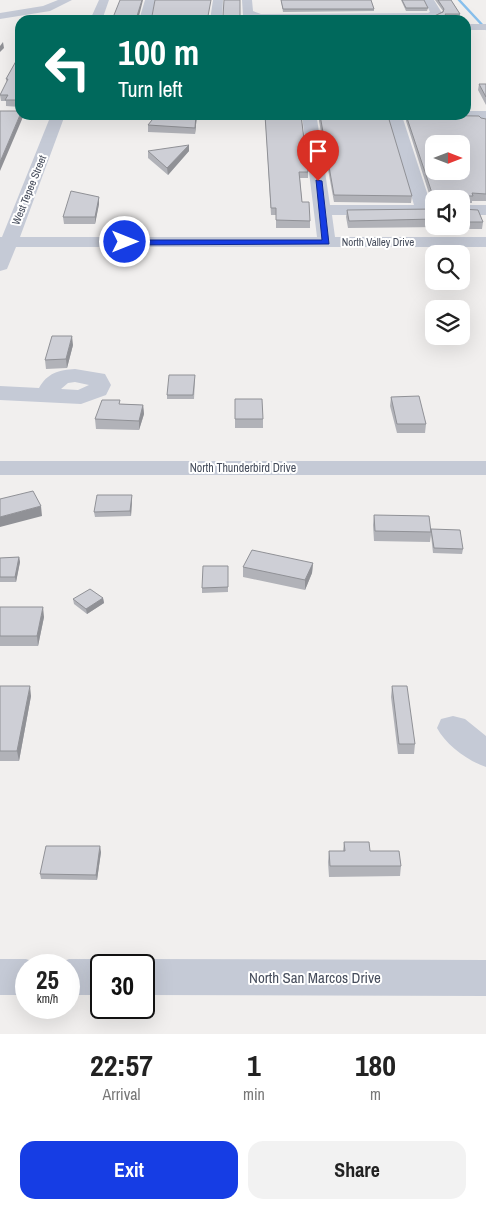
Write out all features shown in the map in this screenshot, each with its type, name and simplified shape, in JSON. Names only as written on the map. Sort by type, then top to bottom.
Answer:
[{"type":"street","points":[[0,16],[36,11],[68,0]]},
{"type":"street","points":[[98,15],[104,0]]},
{"type":"street","points":[[146,15],[150,0]]},
{"type":"street","points":[[216,15],[218,0]]},
{"type":"street","points":[[250,2],[247,13],[253,15]]},
{"type":"street","points":[[427,2],[436,13],[434,15]]},
{"type":"street","points":[[351,4],[354,15]]},
{"type":"street","points":[[36,11],[48,15]]},
{"type":"street","points":[[471,27],[486,27]]},
{"type":"street","points":[[471,115],[484,115],[486,120]]},
{"type":"street","name":"West Tepee Street","points":[[0,266],[4,242],[56,120]]},
{"type":"street","points":[[310,120],[327,242]]},
{"type":"street","points":[[396,120],[425,199]]},
{"type":"street","points":[[322,210],[425,210]]},
{"type":"street","points":[[470,210],[486,210]]},
{"type":"street","name":"North Valley Drive","points":[[4,242],[486,242]]},
{"type":"street","points":[[0,393],[50,395]]},
{"type":"street","name":"North Thunderbird Drive","points":[[0,468],[485,473]]},
{"type":"street","points":[[453,728],[486,754]]},
{"type":"street","points":[[0,977],[15,977]]},
{"type":"street","name":"North San Marcos Drive","points":[[155,977],[486,978]]},
{"type":"building","points":[[120,0],[142,0],[137,15],[114,15]]},
{"type":"building","points":[[155,0],[211,0],[208,15],[152,15]]},
{"type":"building","points":[[224,0],[240,0],[240,15],[223,15]]},
{"type":"building","points":[[281,0],[371,0],[374,9],[283,9]]},
{"type":"building","points":[[402,0],[424,0],[428,8],[406,8]]},
{"type":"building","points":[[438,0],[451,0],[460,14],[436,15],[443,12],[444,9]]},
{"type":"building","points":[[15,63],[15,100],[5,100],[8,95],[0,95],[8,79],[6,79]]},
{"type":"building","points":[[479,84],[486,84],[486,97]]},
{"type":"building","points":[[0,111],[15,111],[15,120],[18,120],[0,162]]},
{"type":"building","points":[[471,116],[479,116],[486,119],[486,194],[472,193],[473,196],[470,196],[470,190],[431,190],[428,180],[470,180],[470,135],[425,135],[425,172],[408,120],[471,120]]},
{"type":"building","points":[[152,120],[196,120],[195,128],[148,125]]},
{"type":"building","points":[[265,120],[302,120],[308,172],[299,172],[302,202],[309,202],[310,221],[276,220],[276,208],[271,208]]},
{"type":"building","points":[[321,120],[389,120],[412,196],[334,195]]},
{"type":"building","points":[[189,145],[167,168],[148,151]]},
{"type":"building","points":[[71,191],[99,197],[95,217],[63,217]]},
{"type":"building","points":[[425,209],[425,219],[349,221],[347,210]]},
{"type":"building","points":[[470,210],[478,210],[483,222],[470,222]]},
{"type":"building","points":[[52,336],[72,336],[66,359],[45,360]]},
{"type":"building","points":[[169,375],[195,375],[193,395],[167,395]]},
{"type":"building","points":[[419,396],[426,424],[397,424],[391,397]]},
{"type":"building","points":[[235,399],[262,399],[263,419],[235,419]]},
{"type":"building","points":[[102,400],[120,400],[119,404],[143,405],[139,421],[95,419]]},
{"type":"building","points":[[33,491],[41,506],[0,517],[0,499]]},
{"type":"building","points":[[97,495],[132,495],[130,511],[94,512]]},
{"type":"building","points":[[374,515],[429,516],[431,532],[375,531]]},
{"type":"building","points":[[431,529],[460,530],[463,549],[434,548]]},
{"type":"building","points":[[252,550],[313,563],[305,580],[243,567]]},
{"type":"building","points":[[19,557],[15,577],[0,577],[0,558]]},
{"type":"building","points":[[203,566],[228,566],[228,587],[202,588]]},
{"type":"building","points":[[90,589],[103,598],[86,609],[73,599]]},
{"type":"building","points":[[0,607],[43,607],[37,636],[0,636]]},
{"type":"building","points":[[0,686],[30,686],[17,751],[0,751]]},
{"type":"building","points":[[392,686],[407,686],[415,744],[399,744]]},
{"type":"building","points":[[344,842],[369,842],[370,851],[399,851],[401,866],[330,866],[329,851],[345,851]]},
{"type":"building","points":[[46,846],[100,846],[96,875],[40,874]]},
{"type":"waterway","points":[[459,0],[486,29]]},
{"type":"route","points":[[125,242],[327,242],[318,181]]}]
